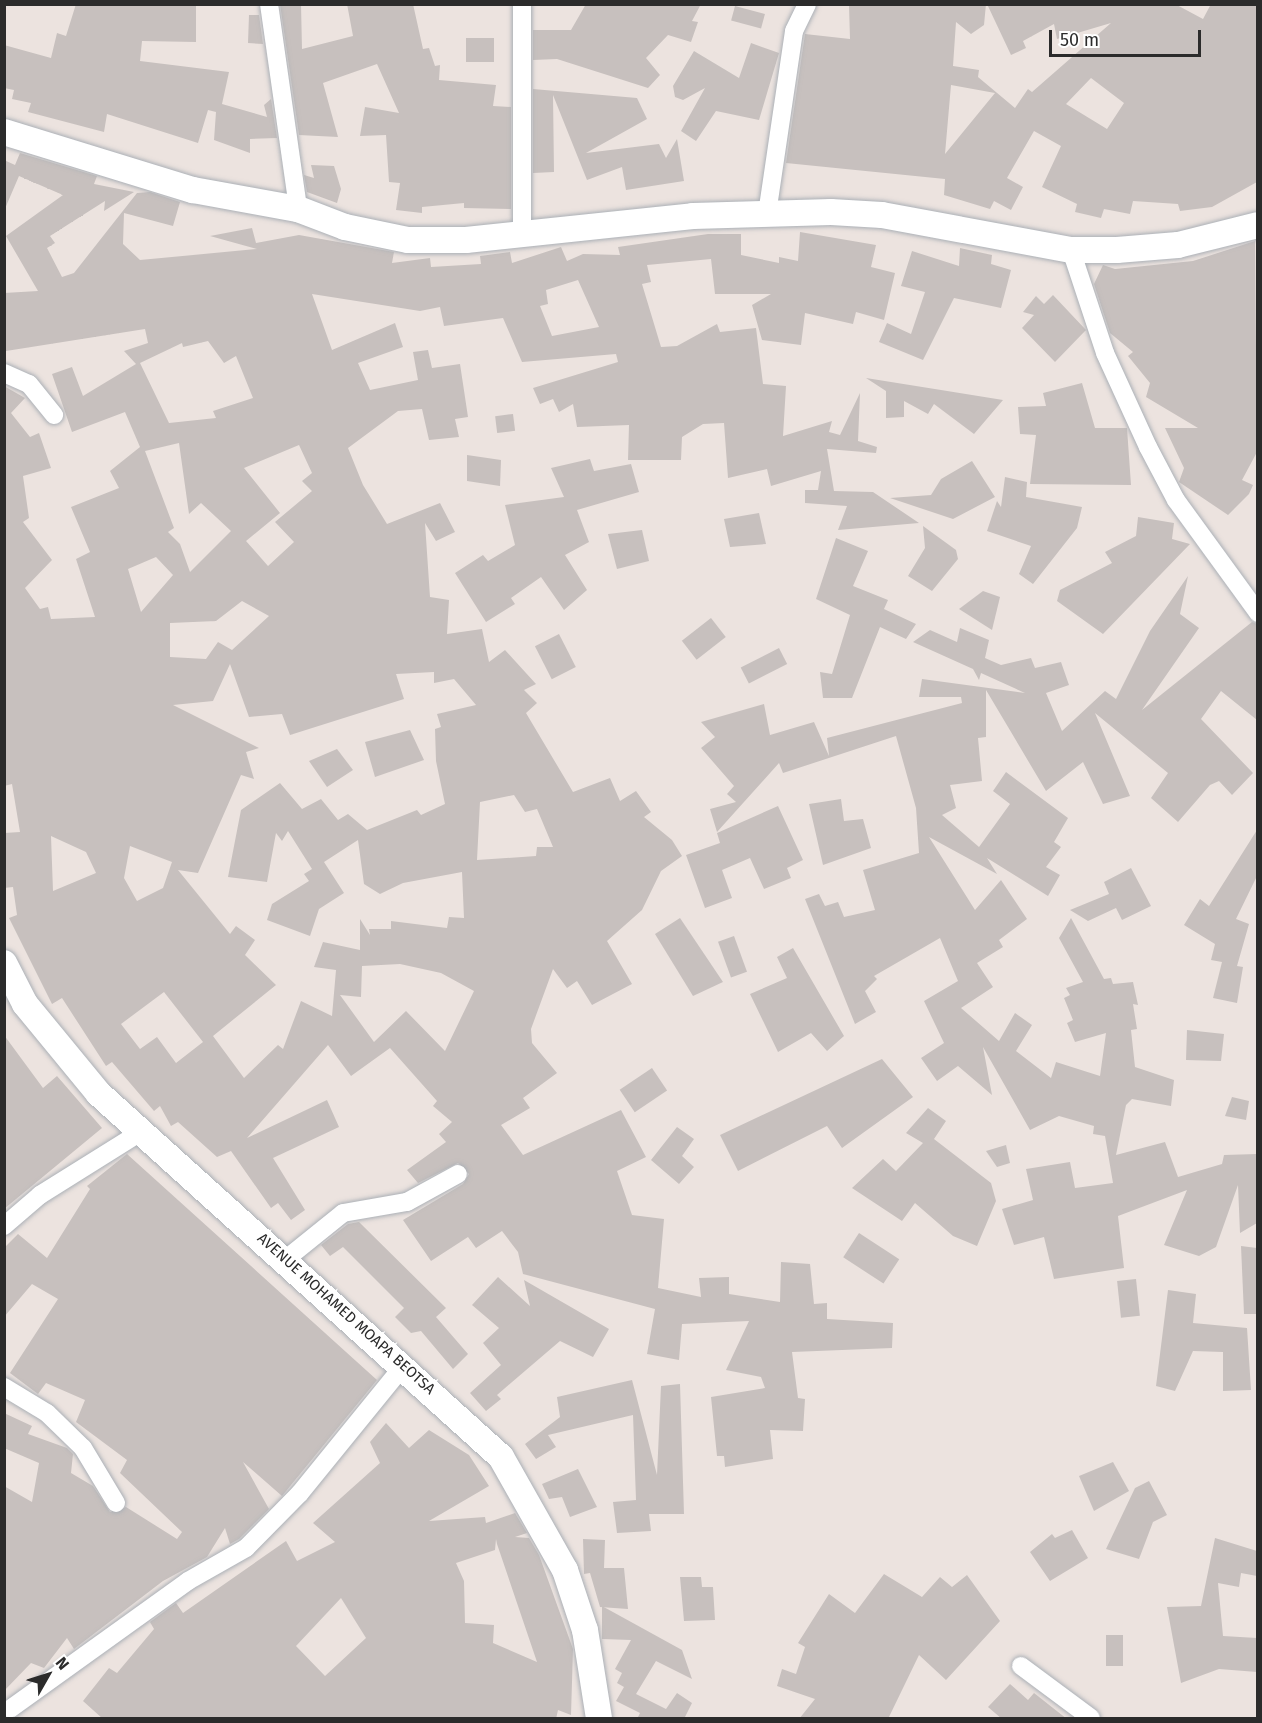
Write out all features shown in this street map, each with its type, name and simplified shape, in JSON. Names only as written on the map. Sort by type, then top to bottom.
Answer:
[{"type":"street","points":[[269,4],[298,209]]},
{"type":"street","points":[[522,4],[522,234]]},
{"type":"street","points":[[767,214],[794,31],[807,4]]},
{"type":"street","points":[[4,132],[193,190],[298,209],[345,228],[408,240],[522,234],[693,216],[882,215],[1071,250],[1153,248],[1257,225]]},
{"type":"street","points":[[1071,250],[1105,353],[1154,458],[1215,558],[1257,613]]},
{"type":"street","points":[[4,373],[29,384],[54,415]]},
{"type":"street","name":"AVENUE MOHAMED MOAPA BEOTSA","points":[[4,963],[59,1050],[141,1132],[404,1365],[501,1457],[534,1511],[565,1570],[585,1630],[599,1719]]},
{"type":"street","points":[[4,1226],[40,1195],[141,1132]]},
{"type":"street","points":[[286,1259],[343,1213],[407,1202],[458,1174]]},
{"type":"street","points":[[10,1709],[188,1581],[246,1548],[300,1493],[404,1365]]},
{"type":"street","points":[[4,1387],[47,1413],[82,1448],[116,1503]]},
{"type":"street","points":[[1021,1666],[1091,1719]]},
{"type":"building","points":[[76,4],[196,4],[196,42],[142,41],[140,61],[229,72],[222,104],[267,117],[264,105],[271,99],[277,138],[250,139],[250,153],[214,140],[216,112],[208,110],[198,143],[107,114],[104,132],[28,112],[31,103],[12,99],[14,90],[4,88],[4,45],[51,58],[57,33],[66,36]]},
{"type":"building","points":[[280,4],[301,4],[302,49],[353,36],[347,4],[413,4],[423,49],[429,48],[435,66],[440,65],[439,80],[496,85],[493,106],[511,107],[511,209],[464,208],[464,203],[422,207],[422,213],[396,210],[400,183],[389,182],[386,135],[360,136],[365,107],[399,113],[377,64],[323,83],[338,137],[299,135]]},
{"type":"building","points":[[586,4],[701,4],[692,21],[698,22],[691,42],[668,35],[646,58],[660,75],[648,88],[557,59],[533,60],[533,30],[571,30]]},
{"type":"building","points":[[986,4],[984,25],[971,34],[956,22],[953,66],[979,70],[978,77],[1015,108],[1028,89],[1032,92],[1111,23],[1057,39],[1054,24],[1023,41],[1026,48],[1011,55],[987,4],[1175,4],[1203,19],[1211,4],[1257,4],[1257,182],[1212,207],[1180,211],[1178,204],[1133,201],[1130,214],[1104,209],[1101,218],[1075,212],[1077,204],[1042,187],[1061,146],[1034,131],[1007,178],[1023,187],[1011,210],[994,201],[990,209],[944,195],[945,179],[786,163],[805,34],[850,39],[849,5]],"holes":[[[1091,78],[1124,103],[1107,129],[1066,104]],[[951,85],[995,93],[945,154]]]},
{"type":"building","points":[[735,6],[765,14],[761,29],[731,20]]},
{"type":"building","points":[[249,15],[259,15],[263,44],[248,43]]},
{"type":"building","points":[[466,38],[494,38],[494,62],[466,62]]},
{"type":"building","points":[[751,43],[779,53],[759,120],[716,111],[696,141],[681,131],[705,88],[683,100],[675,97],[673,86],[694,51],[739,78]]},
{"type":"building","points":[[533,89],[637,98],[647,119],[586,153],[659,144],[666,158],[677,139],[684,181],[626,190],[622,167],[587,180],[553,95],[554,172],[533,173]]},
{"type":"building","points":[[20,153],[97,176],[94,184],[134,192],[104,211],[105,201],[50,236],[55,243],[47,248],[62,277],[74,273],[137,193],[150,192],[180,202],[173,226],[124,213],[123,244],[140,260],[257,249],[210,236],[252,228],[256,243],[299,235],[394,252],[392,263],[430,258],[431,267],[481,264],[480,256],[510,252],[512,263],[561,247],[567,261],[583,254],[620,255],[618,247],[708,234],[741,234],[741,255],[779,263],[779,257],[798,261],[800,232],[876,245],[871,267],[895,273],[884,320],[856,312],[853,324],[805,313],[801,345],[762,340],[752,305],[771,294],[715,294],[711,259],[647,265],[651,282],[642,284],[661,347],[677,346],[717,324],[720,332],[756,328],[763,384],[786,386],[783,436],[832,421],[829,432],[840,435],[860,393],[858,441],[877,447],[876,453],[827,449],[834,491],[873,492],[919,523],[838,530],[847,506],[805,503],[805,490],[818,490],[821,471],[771,486],[767,469],[728,478],[724,423],[703,424],[682,437],[681,460],[628,460],[629,425],[577,427],[573,404],[559,412],[553,399],[540,404],[533,388],[618,362],[616,354],[522,362],[503,318],[444,326],[440,307],[420,311],[312,294],[332,350],[395,323],[403,347],[358,363],[370,390],[418,380],[413,352],[428,350],[432,368],[460,364],[468,417],[455,419],[459,437],[429,440],[422,409],[398,411],[348,448],[363,485],[387,524],[440,503],[455,532],[436,541],[425,523],[430,597],[449,600],[447,634],[482,629],[489,662],[505,650],[536,684],[524,690],[537,703],[526,713],[573,792],[610,778],[620,801],[636,791],[651,812],[644,817],[672,840],[682,856],[661,871],[642,910],[607,941],[632,984],[592,1005],[577,981],[567,988],[553,969],[531,1029],[532,1043],[557,1073],[523,1098],[530,1108],[501,1125],[523,1155],[621,1110],[646,1157],[617,1171],[632,1215],[664,1219],[658,1288],[701,1297],[699,1278],[729,1277],[729,1294],[780,1302],[781,1262],[810,1264],[814,1304],[827,1303],[827,1319],[893,1323],[892,1348],[792,1352],[798,1398],[805,1399],[803,1431],[770,1430],[773,1459],[725,1467],[724,1456],[717,1456],[711,1397],[765,1388],[761,1377],[726,1370],[749,1321],[682,1324],[679,1360],[647,1354],[655,1309],[523,1274],[518,1252],[502,1231],[476,1248],[468,1237],[431,1261],[403,1220],[463,1184],[469,1174],[458,1163],[418,1183],[407,1170],[446,1142],[439,1134],[452,1122],[433,1106],[437,1101],[390,1048],[351,1076],[328,1045],[247,1138],[327,1100],[339,1127],[273,1158],[305,1210],[291,1220],[278,1203],[271,1208],[231,1151],[217,1157],[178,1122],[171,1126],[160,1106],[154,1111],[112,1062],[106,1066],[62,998],[52,1004],[9,918],[17,915],[13,887],[4,888],[4,833],[20,832],[12,784],[4,786],[4,386],[25,398],[11,413],[30,437],[39,433],[51,468],[23,476],[29,518],[23,522],[52,560],[25,588],[40,609],[48,607],[51,619],[95,617],[76,559],[90,552],[71,507],[119,488],[110,471],[140,447],[125,412],[72,432],[52,374],[72,367],[83,396],[136,364],[124,351],[148,343],[145,329],[6,351],[4,293],[38,291],[6,236],[63,195],[19,176],[4,211],[4,160],[15,165]],"holes":[[[578,280],[599,327],[552,336],[540,306],[548,304],[546,290]],[[208,341],[224,363],[236,356],[253,398],[213,411],[216,418],[169,423],[140,363],[182,343],[183,347]],[[179,443],[189,514],[201,503],[231,531],[190,572],[180,544],[168,532],[174,528],[145,451]],[[299,445],[312,473],[302,481],[312,491],[275,522],[294,542],[268,566],[246,541],[280,513],[244,468]],[[156,557],[173,575],[141,612],[128,569]],[[242,601],[269,616],[232,650],[218,642],[206,659],[170,657],[170,623],[216,621]],[[230,664],[249,717],[282,714],[290,735],[404,699],[396,674],[434,672],[434,683],[454,679],[476,705],[437,714],[441,727],[435,729],[436,761],[445,804],[421,815],[417,810],[367,830],[348,814],[338,820],[321,799],[302,809],[280,783],[241,810],[228,877],[267,882],[276,833],[282,841],[288,831],[312,869],[304,874],[309,881],[272,904],[267,920],[310,936],[319,909],[344,893],[324,862],[358,840],[364,884],[380,894],[403,883],[462,872],[464,918],[449,917],[447,928],[391,921],[391,929],[369,929],[370,935],[360,919],[360,950],[323,942],[314,967],[336,970],[332,1016],[301,1001],[283,1049],[278,1045],[244,1078],[213,1036],[276,985],[245,955],[255,940],[236,926],[230,934],[178,870],[198,873],[241,775],[254,779],[246,752],[259,748],[173,705],[213,701]],[[514,795],[525,812],[537,809],[553,847],[537,847],[536,856],[477,860],[480,802]],[[51,836],[86,852],[96,873],[53,891]],[[130,846],[172,862],[163,888],[137,901],[124,878]],[[400,964],[441,973],[474,991],[445,1051],[406,1011],[374,1042],[340,995],[361,997],[362,966]],[[164,992],[203,1042],[176,1063],[157,1037],[140,1049],[121,1024]]]},
{"type":"building","points":[[311,165],[334,166],[341,189],[337,203],[307,192],[304,175],[314,178]]},
{"type":"building","points":[[1255,241],[1257,452],[1242,480],[1253,485],[1249,494],[1228,515],[1179,482],[1184,468],[1165,428],[1198,428],[1146,397],[1150,383],[1128,356],[1133,352],[1110,333],[1094,284],[1103,265],[1115,269],[1193,261]]},
{"type":"building","points":[[960,248],[992,255],[991,264],[1011,270],[1001,308],[954,298],[923,360],[879,342],[887,323],[911,334],[925,292],[901,286],[912,251],[959,266]]},
{"type":"building","points":[[1053,295],[1086,330],[1055,362],[1022,328],[1034,315],[1023,312],[1036,296],[1044,304]]},
{"type":"building","points":[[866,378],[1003,400],[974,434],[934,404],[928,414],[904,401],[904,417],[886,418],[886,391]]},
{"type":"building","points":[[1082,383],[1095,428],[1127,428],[1131,485],[1030,484],[1036,435],[1020,434],[1018,407],[1046,406],[1043,393]]},
{"type":"building","points":[[513,414],[515,431],[497,433],[495,416]]},
{"type":"building","points":[[467,455],[501,460],[500,486],[467,481]]},
{"type":"building","points":[[590,459],[594,471],[631,464],[639,492],[577,510],[589,542],[565,555],[587,590],[564,610],[541,577],[511,598],[515,604],[486,622],[455,573],[483,555],[488,561],[515,545],[505,505],[564,497],[551,468]]},
{"type":"building","points":[[972,461],[995,497],[953,519],[890,498],[931,495],[941,479]]},
{"type":"building","points":[[1005,477],[1027,482],[1026,497],[1082,507],[1077,528],[1033,584],[1019,574],[1031,546],[987,531],[997,501],[1001,507]]},
{"type":"building","points":[[759,513],[766,544],[730,547],[724,519]]},
{"type":"building","points":[[1138,517],[1174,523],[1172,539],[1190,544],[1103,634],[1057,601],[1060,590],[1112,563],[1105,552],[1136,536]]},
{"type":"building","points":[[923,526],[956,550],[958,559],[932,591],[908,576],[925,548]]},
{"type":"building","points":[[642,530],[649,561],[617,569],[608,534]]},
{"type":"building","points":[[836,538],[868,551],[853,586],[888,600],[884,609],[916,624],[906,639],[880,627],[852,698],[823,698],[820,672],[832,674],[850,615],[816,599]]},
{"type":"building","points":[[1188,576],[1180,614],[1199,628],[1142,710],[1252,622],[1257,624],[1257,720],[1221,691],[1201,719],[1253,773],[1232,795],[1219,781],[1210,785],[1178,822],[1151,798],[1168,773],[1095,713],[1130,796],[1103,804],[1083,762],[1046,791],[986,690],[986,737],[978,738],[982,781],[950,785],[956,808],[942,815],[979,847],[1010,804],[993,791],[1006,772],[1068,818],[1054,842],[1061,847],[1046,867],[1060,875],[1048,896],[987,858],[997,874],[929,837],[975,910],[1001,880],[1027,919],[999,940],[1003,947],[977,963],[993,987],[961,1008],[999,1041],[1015,1013],[1032,1025],[1016,1051],[1051,1078],[1056,1062],[1100,1076],[1106,1033],[1075,1042],[1067,1023],[1073,1020],[1064,998],[1070,995],[1066,988],[1083,982],[1059,938],[1071,918],[1104,979],[1111,978],[1113,984],[1133,982],[1138,1005],[1133,1004],[1137,1029],[1131,1030],[1135,1067],[1174,1080],[1171,1106],[1132,1099],[1126,1105],[1116,1155],[1165,1142],[1178,1177],[1222,1164],[1224,1155],[1257,1154],[1257,1223],[1240,1233],[1238,1185],[1216,1247],[1199,1256],[1164,1245],[1187,1190],[1118,1216],[1124,1268],[1054,1279],[1044,1237],[1014,1245],[1002,1209],[1033,1200],[1026,1169],[1070,1162],[1075,1188],[1113,1183],[1105,1136],[1093,1134],[1094,1126],[1059,1116],[1030,1130],[983,1047],[992,1095],[958,1066],[937,1081],[921,1058],[944,1043],[924,1001],[958,981],[940,938],[874,976],[877,979],[865,991],[876,1012],[855,1024],[805,899],[819,894],[825,906],[838,902],[844,917],[875,910],[863,870],[919,853],[916,808],[896,736],[783,773],[779,763],[717,832],[710,809],[736,802],[727,794],[734,786],[701,748],[715,737],[701,722],[764,704],[770,735],[814,722],[829,756],[827,738],[962,703],[961,697],[919,697],[922,679],[1025,693],[981,673],[979,680],[973,669],[913,642],[930,630],[957,642],[960,628],[989,640],[985,658],[1001,665],[1031,658],[1035,668],[1061,662],[1069,685],[1046,693],[1062,731],[1105,691],[1116,699],[1150,631]]},
{"type":"building","points":[[983,591],[1000,597],[992,630],[959,609]]},
{"type":"building","points":[[711,618],[726,637],[697,660],[682,641]]},
{"type":"building","points":[[559,634],[576,667],[552,679],[535,646]]},
{"type":"building","points":[[779,648],[787,664],[749,684],[741,668]]},
{"type":"building","points":[[410,730],[424,760],[375,777],[365,742]]},
{"type":"building","points":[[337,749],[353,770],[327,787],[309,761]]},
{"type":"building","points":[[841,799],[844,821],[863,819],[871,848],[823,865],[809,804]]},
{"type":"building","points":[[778,806],[803,860],[787,868],[791,878],[764,889],[750,858],[722,870],[732,898],[705,908],[686,855],[720,843],[717,833]]},
{"type":"building","points":[[1257,830],[1257,876],[1236,919],[1249,924],[1237,966],[1243,967],[1237,1003],[1213,998],[1222,962],[1211,960],[1215,944],[1184,925],[1200,899],[1209,906]]},
{"type":"building","points":[[1131,868],[1151,906],[1122,920],[1116,908],[1088,921],[1070,910],[1109,894],[1104,882]]},
{"type":"building","points":[[680,918],[723,982],[693,996],[655,934]]},
{"type":"building","points":[[734,936],[747,972],[731,978],[718,942]]},
{"type":"building","points":[[793,948],[844,1036],[827,1051],[811,1033],[778,1052],[750,994],[787,978],[777,957]]},
{"type":"building","points":[[1187,1030],[1224,1034],[1221,1061],[1186,1060]]},
{"type":"building","points":[[4,1035],[43,1088],[57,1076],[102,1128],[4,1209]]},
{"type":"building","points":[[882,1059],[913,1097],[842,1148],[827,1126],[738,1171],[720,1135]]},
{"type":"building","points":[[652,1068],[667,1090],[635,1112],[620,1090]]},
{"type":"building","points":[[1232,1097],[1249,1101],[1246,1120],[1225,1116]]},
{"type":"building","points":[[928,1108],[946,1121],[934,1139],[991,1183],[996,1201],[977,1246],[953,1236],[915,1203],[902,1221],[852,1188],[883,1159],[896,1171],[923,1143],[906,1133]]},
{"type":"building","points":[[677,1127],[694,1139],[682,1156],[694,1167],[679,1184],[651,1160]]},
{"type":"building","points":[[1006,1145],[1010,1163],[997,1167],[986,1151]]},
{"type":"building","points":[[127,1154],[377,1380],[282,1496],[243,1462],[269,1509],[239,1539],[230,1544],[225,1528],[207,1557],[163,1581],[74,1649],[67,1638],[44,1668],[31,1663],[4,1691],[4,1486],[32,1502],[39,1463],[4,1448],[4,1413],[32,1426],[28,1434],[67,1448],[73,1454],[71,1473],[93,1486],[110,1512],[126,1507],[177,1539],[182,1532],[120,1473],[127,1460],[76,1422],[85,1400],[46,1383],[38,1394],[10,1373],[58,1299],[32,1284],[4,1317],[4,1248],[18,1234],[47,1258],[90,1189],[87,1186]]},
{"type":"building","points":[[359,1222],[446,1308],[436,1317],[468,1354],[453,1369],[421,1331],[411,1333],[395,1317],[404,1308],[343,1247],[330,1256],[321,1245],[348,1224]]},
{"type":"building","points":[[859,1233],[899,1259],[883,1283],[843,1257]]},
{"type":"building","points":[[1241,1246],[1257,1248],[1257,1314],[1244,1314]]},
{"type":"building","points":[[498,1277],[530,1306],[524,1280],[609,1329],[593,1357],[560,1341],[497,1395],[501,1399],[486,1411],[470,1393],[501,1365],[483,1343],[499,1328],[472,1305]]},
{"type":"building","points":[[1136,1279],[1140,1316],[1121,1318],[1117,1281]]},
{"type":"building","points":[[1168,1290],[1196,1294],[1193,1323],[1247,1328],[1251,1390],[1223,1391],[1223,1352],[1193,1351],[1175,1391],[1156,1386]]},
{"type":"building","points":[[632,1380],[657,1475],[661,1386],[680,1384],[684,1514],[649,1514],[651,1531],[617,1533],[613,1502],[636,1500],[633,1415],[548,1435],[556,1447],[536,1459],[525,1444],[560,1417],[557,1397]]},
{"type":"building","points":[[386,1423],[409,1448],[429,1430],[469,1455],[489,1486],[429,1521],[485,1517],[486,1523],[515,1513],[527,1533],[515,1537],[529,1538],[539,1555],[573,1649],[571,1715],[558,1710],[556,1719],[103,1719],[83,1701],[109,1668],[117,1673],[154,1629],[150,1622],[176,1603],[183,1613],[286,1541],[297,1561],[335,1542],[313,1523],[380,1463],[370,1442]],"holes":[[[496,1539],[497,1544],[537,1662],[493,1643],[494,1625],[465,1623],[464,1581],[456,1563],[495,1550]],[[341,1598],[366,1638],[325,1676],[296,1646]]]},
{"type":"building","points":[[1113,1462],[1129,1491],[1094,1511],[1079,1476]]},
{"type":"building","points":[[578,1469],[597,1507],[570,1517],[562,1497],[549,1499],[542,1484]]},
{"type":"building","points":[[1149,1481],[1167,1515],[1153,1522],[1139,1559],[1106,1549],[1135,1488]]},
{"type":"building","points":[[1072,1530],[1088,1558],[1050,1581],[1030,1552],[1052,1534],[1055,1538]]},
{"type":"building","points":[[1215,1538],[1257,1551],[1257,1576],[1241,1573],[1239,1587],[1218,1583],[1223,1636],[1257,1638],[1257,1672],[1219,1669],[1181,1683],[1167,1607],[1201,1606]]},
{"type":"building","points":[[583,1539],[605,1540],[604,1568],[624,1568],[628,1609],[600,1607],[590,1573],[584,1574]]},
{"type":"building","points":[[884,1574],[922,1597],[940,1577],[952,1587],[967,1575],[1000,1621],[946,1680],[919,1655],[888,1719],[799,1719],[815,1699],[777,1686],[782,1669],[796,1674],[805,1647],[798,1643],[829,1594],[855,1613]]},
{"type":"building","points":[[680,1577],[701,1577],[702,1587],[713,1587],[715,1620],[684,1621]]},
{"type":"building","points":[[602,1606],[682,1650],[692,1679],[656,1661],[636,1694],[666,1709],[677,1693],[692,1703],[684,1719],[637,1719],[640,1713],[616,1701],[624,1687],[617,1683],[622,1673],[615,1669],[631,1640],[602,1639]]},
{"type":"building","points":[[1106,1635],[1123,1635],[1123,1666],[1106,1666]]},
{"type":"building","points":[[1010,1684],[1028,1700],[1034,1693],[1067,1719],[1002,1719],[988,1707]]}]
